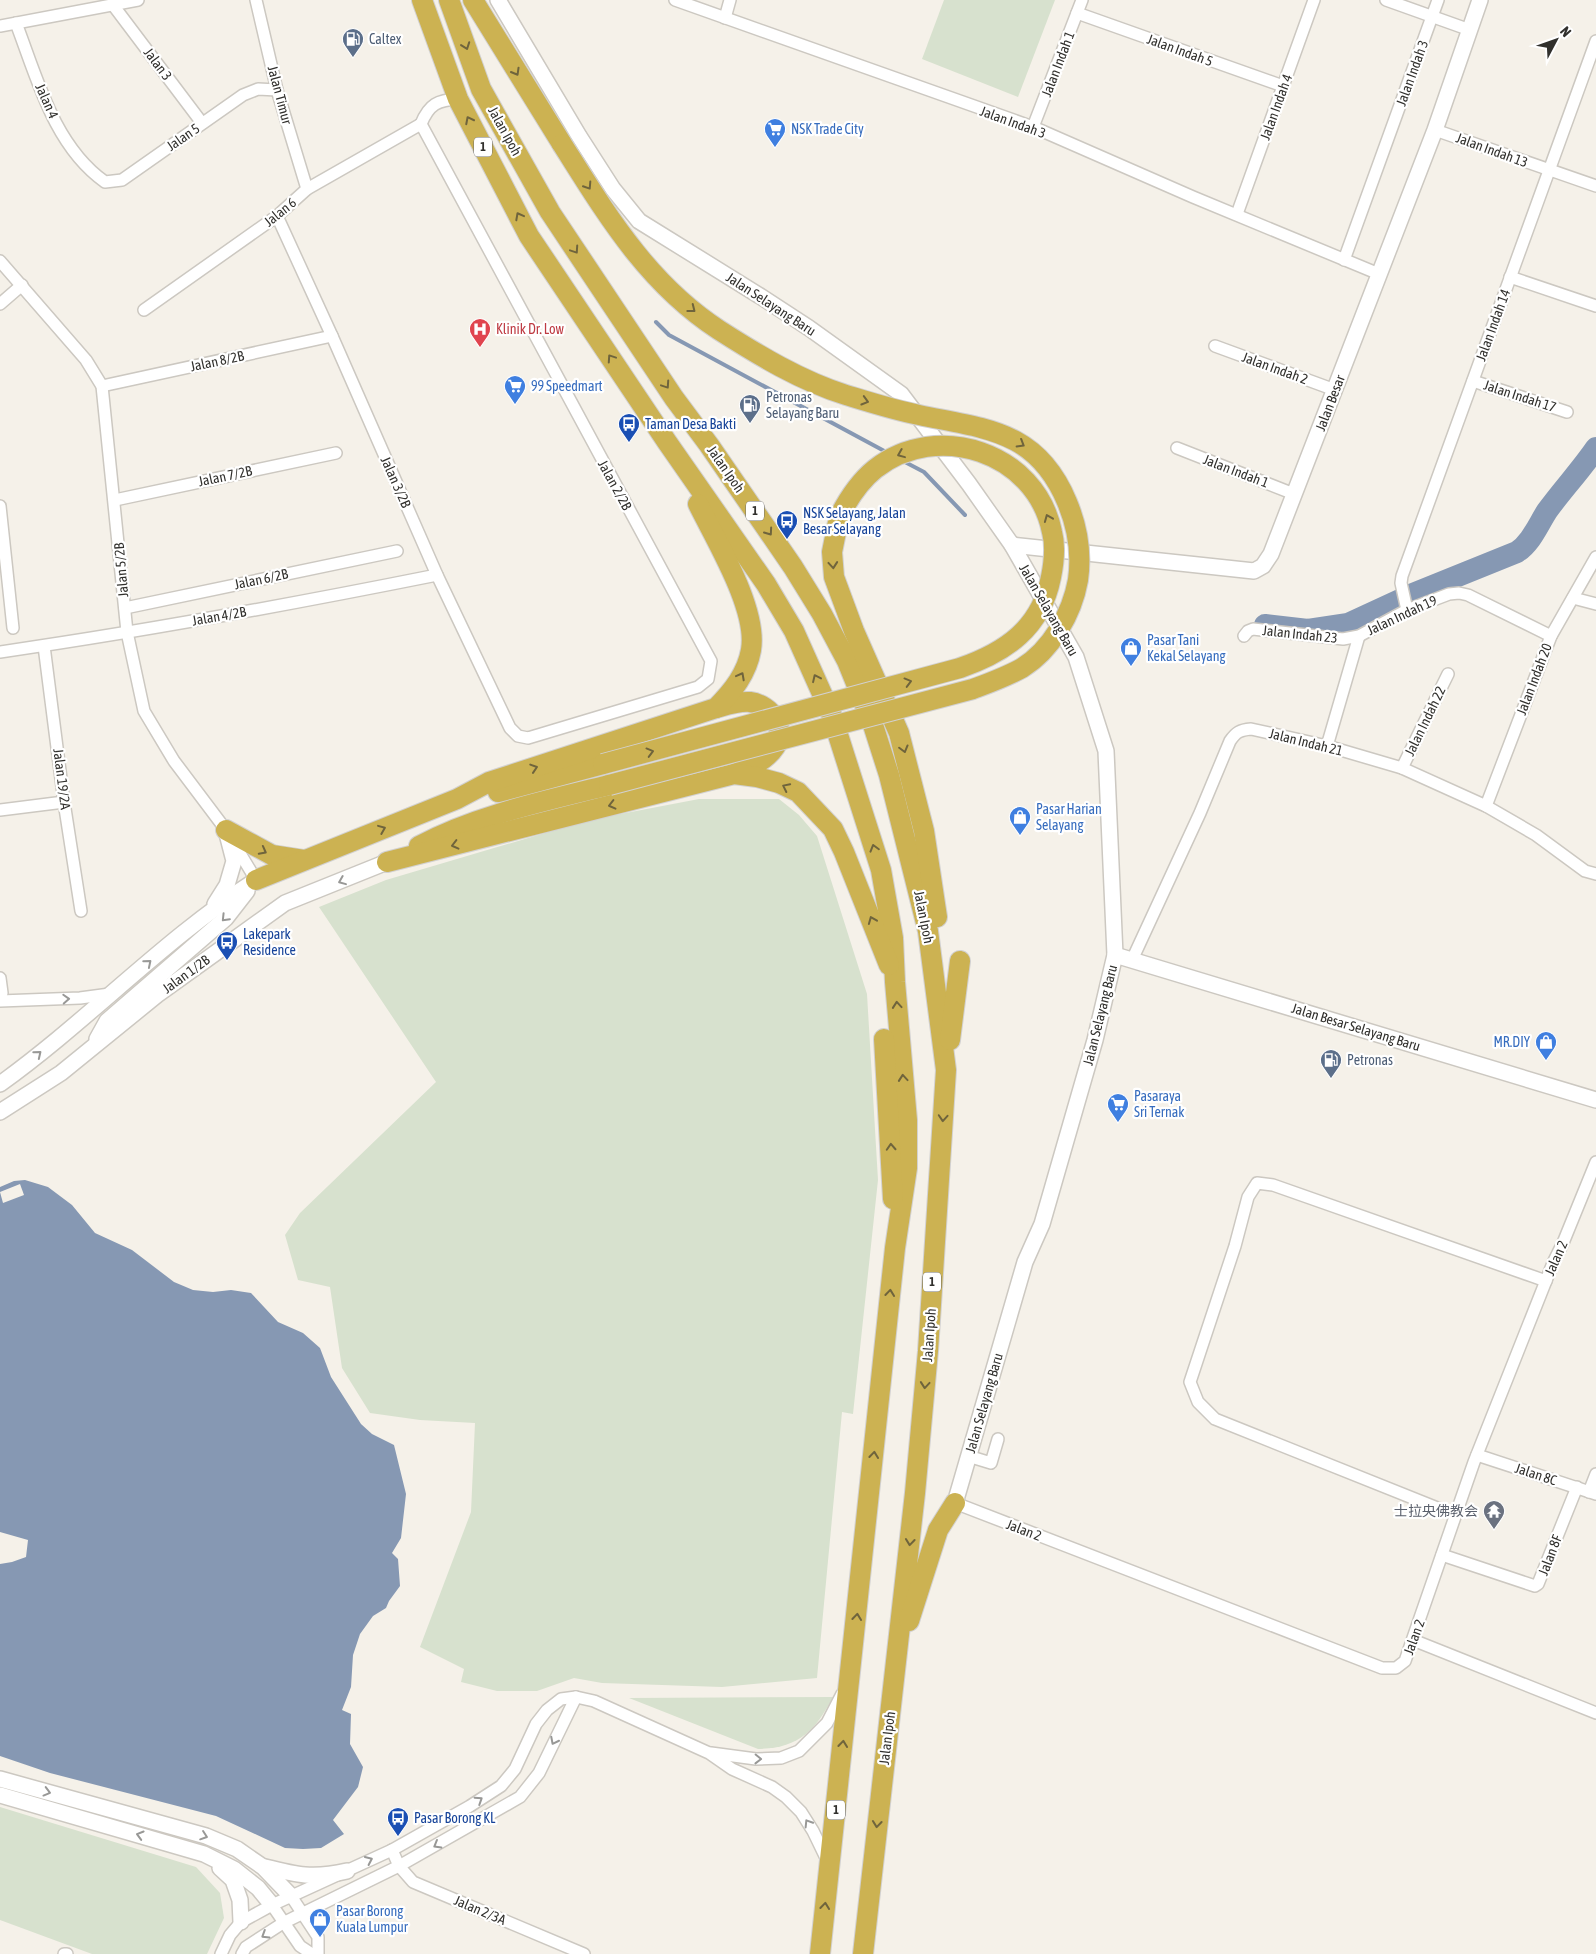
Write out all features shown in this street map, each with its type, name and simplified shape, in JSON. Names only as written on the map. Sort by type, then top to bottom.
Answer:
[{"type":"highway","name":"Jalan Ipoh","points":[[422,0],[458,99],[529,236],[667,442],[766,584],[794,631],[817,679],[835,725],[880,870],[893,938],[907,1120],[906,1168],[895,1248],[820,1954]]},
{"type":"highway","name":"Jalan Ipoh","points":[[449,0],[481,89],[550,212],[674,398],[709,445],[793,567],[822,614],[847,661],[873,725],[889,775],[928,931],[946,1070],[928,1351],[915,1493],[863,1954]]},
{"type":"highway","points":[[387,862],[445,832],[541,802],[973,689],[1001,678],[1024,667],[1053,638],[1064,622],[1077,586],[1080,566],[1077,528],[1060,486],[1042,460],[1020,442],[993,430],[917,415],[843,394],[810,381],[717,329],[672,294],[632,251],[610,220],[473,0]]},
{"type":"highway","points":[[667,442],[728,564],[742,596],[752,628],[751,650],[744,673],[732,693],[716,708]]},
{"type":"highway","points":[[457,799],[495,793],[754,725],[960,668],[1002,650],[1022,634],[1039,613],[1048,590],[1054,556],[1054,542],[1052,530],[1040,502],[1023,478],[994,457],[963,446],[926,447],[893,457],[875,469],[860,483],[848,499],[838,517],[832,552],[834,577],[845,609],[899,733],[924,831],[936,911],[940,1017]]},
{"type":"highway","points":[[256,880],[457,799],[489,782],[735,702],[751,702],[763,706],[773,715],[780,727],[780,738],[775,749],[765,759],[734,774],[387,862]]},
{"type":"highway","points":[[734,774],[757,777],[779,783],[798,792],[833,829],[895,982]]},
{"type":"highway","points":[[226,830],[272,855],[304,860]]},
{"type":"highway","points":[[946,1070],[960,961]]},
{"type":"highway","points":[[884,1039],[895,1248]]},
{"type":"highway","points":[[915,1493],[925,1515],[930,1518],[936,1518],[947,1507],[955,1503]]},
{"type":"highway","points":[[897,1656],[938,1530],[955,1503]]},
{"type":"street","points":[[0,26],[138,0]]},
{"type":"street","name":"Jalan Timur","points":[[256,0],[277,90],[308,189]]},
{"type":"street","name":"Jalan Selayang Baru","points":[[498,0],[578,136],[613,189],[639,222],[760,296],[901,394],[1012,545],[1076,657],[1106,751],[1115,954],[1095,1040],[1042,1224],[1025,1262],[955,1503]]},
{"type":"street","name":"Jalan Indah 3","points":[[675,0],[1033,128],[1379,274]]},
{"type":"street","points":[[725,18],[730,0]]},
{"type":"street","name":"Jalan Indah 1","points":[[1033,128],[1082,0]]},
{"type":"street","name":"Jalan Indah 4","points":[[1238,214],[1314,0]]},
{"type":"street","points":[[1386,0],[1470,30]]},
{"type":"street","name":"Jalan Indah 3","points":[[1344,260],[1438,0]]},
{"type":"street","name":"Jalan Besar","points":[[1012,545],[1254,570],[1263,566],[1271,554],[1435,130],[1480,0]]},
{"type":"street","name":"Jalan 3","points":[[113,5],[202,123]]},
{"type":"street","name":"Jalan Indah 5","points":[[1078,13],[1283,86]]},
{"type":"street","name":"Jalan 4","points":[[16,22],[49,111],[71,146],[91,172]]},
{"type":"street","name":"Jalan Indah 14","points":[[1406,607],[1401,583],[1402,576],[1596,41]]},
{"type":"street","name":"Jalan 5","points":[[91,172],[105,182],[122,180],[243,95],[258,89],[277,90]]},
{"type":"street","points":[[421,124],[424,115],[431,107],[442,100],[458,99]]},
{"type":"street","name":"Jalan 6","points":[[144,310],[277,216],[308,189],[421,124]]},
{"type":"street","name":"Jalan 2/2B","points":[[421,124],[711,661],[708,679],[698,688],[528,738]]},
{"type":"street","name":"Jalan Indah 13","points":[[1435,130],[1596,186]]},
{"type":"street","name":"Jalan 3/2B","points":[[277,216],[437,575],[510,728],[518,736],[528,738]]},
{"type":"street","name":"Jalan 5/2B","points":[[0,261],[86,360],[102,386],[127,632],[144,711],[174,760],[226,830],[256,880]]},
{"type":"street","points":[[1510,277],[1596,306]]},
{"type":"street","points":[[0,304],[22,285]]},
{"type":"street","name":"Jalan 8/2B","points":[[102,386],[332,336]]},
{"type":"street","name":"Jalan Indah 2","points":[[1215,346],[1335,390]]},
{"type":"street","name":"Jalan Indah 17","points":[[1472,381],[1567,412]]},
{"type":"street","name":"Jalan Indah 1","points":[[1177,448],[1294,494]]},
{"type":"street","name":"Jalan 7/2B","points":[[115,500],[336,453]]},
{"type":"street","points":[[0,506],[13,628]]},
{"type":"street","name":"Jalan 6/2B","points":[[125,608],[397,551]]},
{"type":"street","name":"Jalan Indah 20","points":[[1486,806],[1551,636],[1596,557]]},
{"type":"street","name":"Jalan 4/2B","points":[[0,652],[332,596],[437,575]]},
{"type":"street","name":"Jalan Indah 19","points":[[1327,746],[1359,636],[1406,607],[1449,594],[1468,595],[1551,636]]},
{"type":"street","points":[[1573,598],[1596,604]]},
{"type":"street","name":"Jalan Indah 23","points":[[1244,636],[1248,631],[1253,630],[1342,639],[1359,636]]},
{"type":"street","name":"Jalan 19/2A","points":[[44,646],[64,802],[81,911]]},
{"type":"street","name":"Jalan Indah 22","points":[[1402,768],[1448,674]]},
{"type":"street","name":"Jalan Indah 21","points":[[1132,960],[1230,741],[1234,734],[1241,730],[1251,729],[1327,746],[1402,768],[1486,806],[1536,835],[1585,871],[1596,874]]},
{"type":"street","points":[[0,810],[64,802]]},
{"type":"street","points":[[212,910],[227,885],[234,861],[226,830]]},
{"type":"street","name":"Jalan 1/2B","points":[[0,1112],[61,1073],[157,995],[285,903],[387,862]]},
{"type":"street","points":[[0,1084],[212,910],[256,880]]},
{"type":"street","points":[[92,1047],[107,1021],[226,918],[256,880]]},
{"type":"street","name":"Jalan Besar Selayang Baru","points":[[1115,954],[1596,1100]]},
{"type":"street","points":[[0,978],[2,993],[0,997]]},
{"type":"street","points":[[0,1002],[80,998],[111,994]]},
{"type":"street","name":"Jalan 2","points":[[955,1503],[1382,1668],[1396,1668],[1405,1661],[1477,1455],[1546,1281],[1596,1162]]},
{"type":"street","points":[[1455,1515],[1215,1419],[1198,1402],[1190,1382],[1235,1246],[1248,1197],[1257,1183],[1273,1185],[1546,1281]]},
{"type":"street","points":[[968,1456],[991,1463],[998,1438]]},
{"type":"street","name":"Jalan 8C","points":[[1477,1455],[1593,1493]]},
{"type":"street","points":[[1593,1493],[1596,1474]]},
{"type":"street","name":"Jalan 8F","points":[[1442,1555],[1535,1586],[1538,1584],[1577,1487]]},
{"type":"street","points":[[1413,1640],[1596,1713]]},
{"type":"street","points":[[710,1753],[756,1759],[781,1758],[799,1751],[827,1723],[839,1701],[852,1665]]},
{"type":"street","points":[[246,1952],[283,1923],[399,1866],[520,1797],[539,1773],[576,1697]]},
{"type":"street","points":[[221,1954],[230,1935],[241,1922],[272,1904],[392,1850],[470,1806],[501,1786],[515,1768],[536,1724],[547,1710],[562,1699],[576,1697],[594,1701],[710,1753],[732,1769],[772,1787],[786,1796],[801,1812],[813,1831],[830,1867]]},
{"type":"street","points":[[0,1779],[206,1836],[236,1849],[263,1867],[292,1896],[318,1937],[318,1954]]},
{"type":"street","points":[[0,1795],[204,1854],[234,1869],[258,1888],[272,1904],[300,1946],[312,1954]]},
{"type":"street","name":"Jalan 2/3A","points":[[392,1850],[399,1866],[413,1882],[584,1954]]},
{"type":"street","points":[[204,1854],[233,1880],[240,1900],[241,1922]]},
{"type":"street","points":[[263,1867],[300,1876],[322,1876],[347,1871]]},
{"type":"green space","points":[[944,0],[1055,0],[1018,97],[922,59]]},
{"type":"green space","points":[[699,799],[779,799],[799,815],[817,836],[867,994],[878,1180],[853,1414],[842,1412],[817,1678],[722,1687],[602,1683],[574,1678],[537,1691],[497,1691],[461,1682],[464,1669],[420,1647],[471,1512],[475,1423],[420,1420],[370,1413],[342,1368],[330,1287],[298,1280],[285,1235],[300,1213],[436,1082],[319,907],[386,880],[589,820]]},
{"type":"green space","points":[[833,1697],[819,1719],[804,1735],[784,1745],[758,1749],[629,1698]]},
{"type":"green space","points":[[0,1807],[196,1867],[220,1893],[224,1918],[207,1954],[92,1954],[0,1920]]},
{"type":"water","points":[[25,1180],[48,1187],[72,1205],[95,1233],[132,1250],[174,1282],[193,1290],[213,1292],[231,1290],[251,1293],[278,1322],[303,1333],[320,1348],[331,1377],[361,1424],[372,1434],[394,1445],[406,1494],[401,1538],[392,1553],[398,1559],[400,1586],[386,1608],[373,1616],[360,1634],[353,1655],[351,1687],[342,1710],[351,1714],[350,1744],[363,1767],[358,1787],[333,1820],[344,1834],[321,1848],[285,1848],[216,1816],[50,1773],[0,1756],[0,1564],[26,1557],[28,1540],[0,1532],[0,1187],[14,1181]]},
{"type":"pier","points":[[20,1184],[24,1195],[3,1203],[0,1192]]},
{"type":"waterway","points":[[656,322],[669,335],[888,453]]},
{"type":"waterway","points":[[1265,625],[1308,630],[1348,624],[1413,594],[1517,552],[1530,539],[1547,511],[1596,448]]},
{"type":"waterway","points":[[903,461],[924,472],[965,515]]},
{"type":"place","name":"Caltex","points":[[353,58]]},
{"type":"place","name":"NSK Trade City","points":[[775,148]]},
{"type":"place","name":"Klinik Dr. Low","points":[[480,348]]},
{"type":"place","name":"99 Speedmart","points":[[515,405]]},
{"type":"place","name":"Petronas Selayang Baru","points":[[750,424]]},
{"type":"place","name":"Taman Desa Bakti","points":[[629,443]]},
{"type":"place","name":"NSK Selayang, Jalan Besar Selayang","points":[[787,540]]},
{"type":"place","name":"Pasar Tani Kekal Selayang","points":[[1131,667]]},
{"type":"place","name":"Pasar Harian Selayang","points":[[1020,836]]},
{"type":"place","name":"Lakepark Residence","points":[[227,961]]},
{"type":"place","name":"MR.DIY","points":[[1546,1061]]},
{"type":"place","name":"Petronas","points":[[1331,1079]]},
{"type":"place","name":"Pasaraya Sri Ternak","points":[[1118,1123]]},
{"type":"place","name":"士拉央佛教会","points":[[1494,1530]]},
{"type":"place","name":"Pasar Borong KL","points":[[398,1837]]},
{"type":"place","name":"Pasar Borong Kuala Lumpur","points":[[320,1938]]}]
